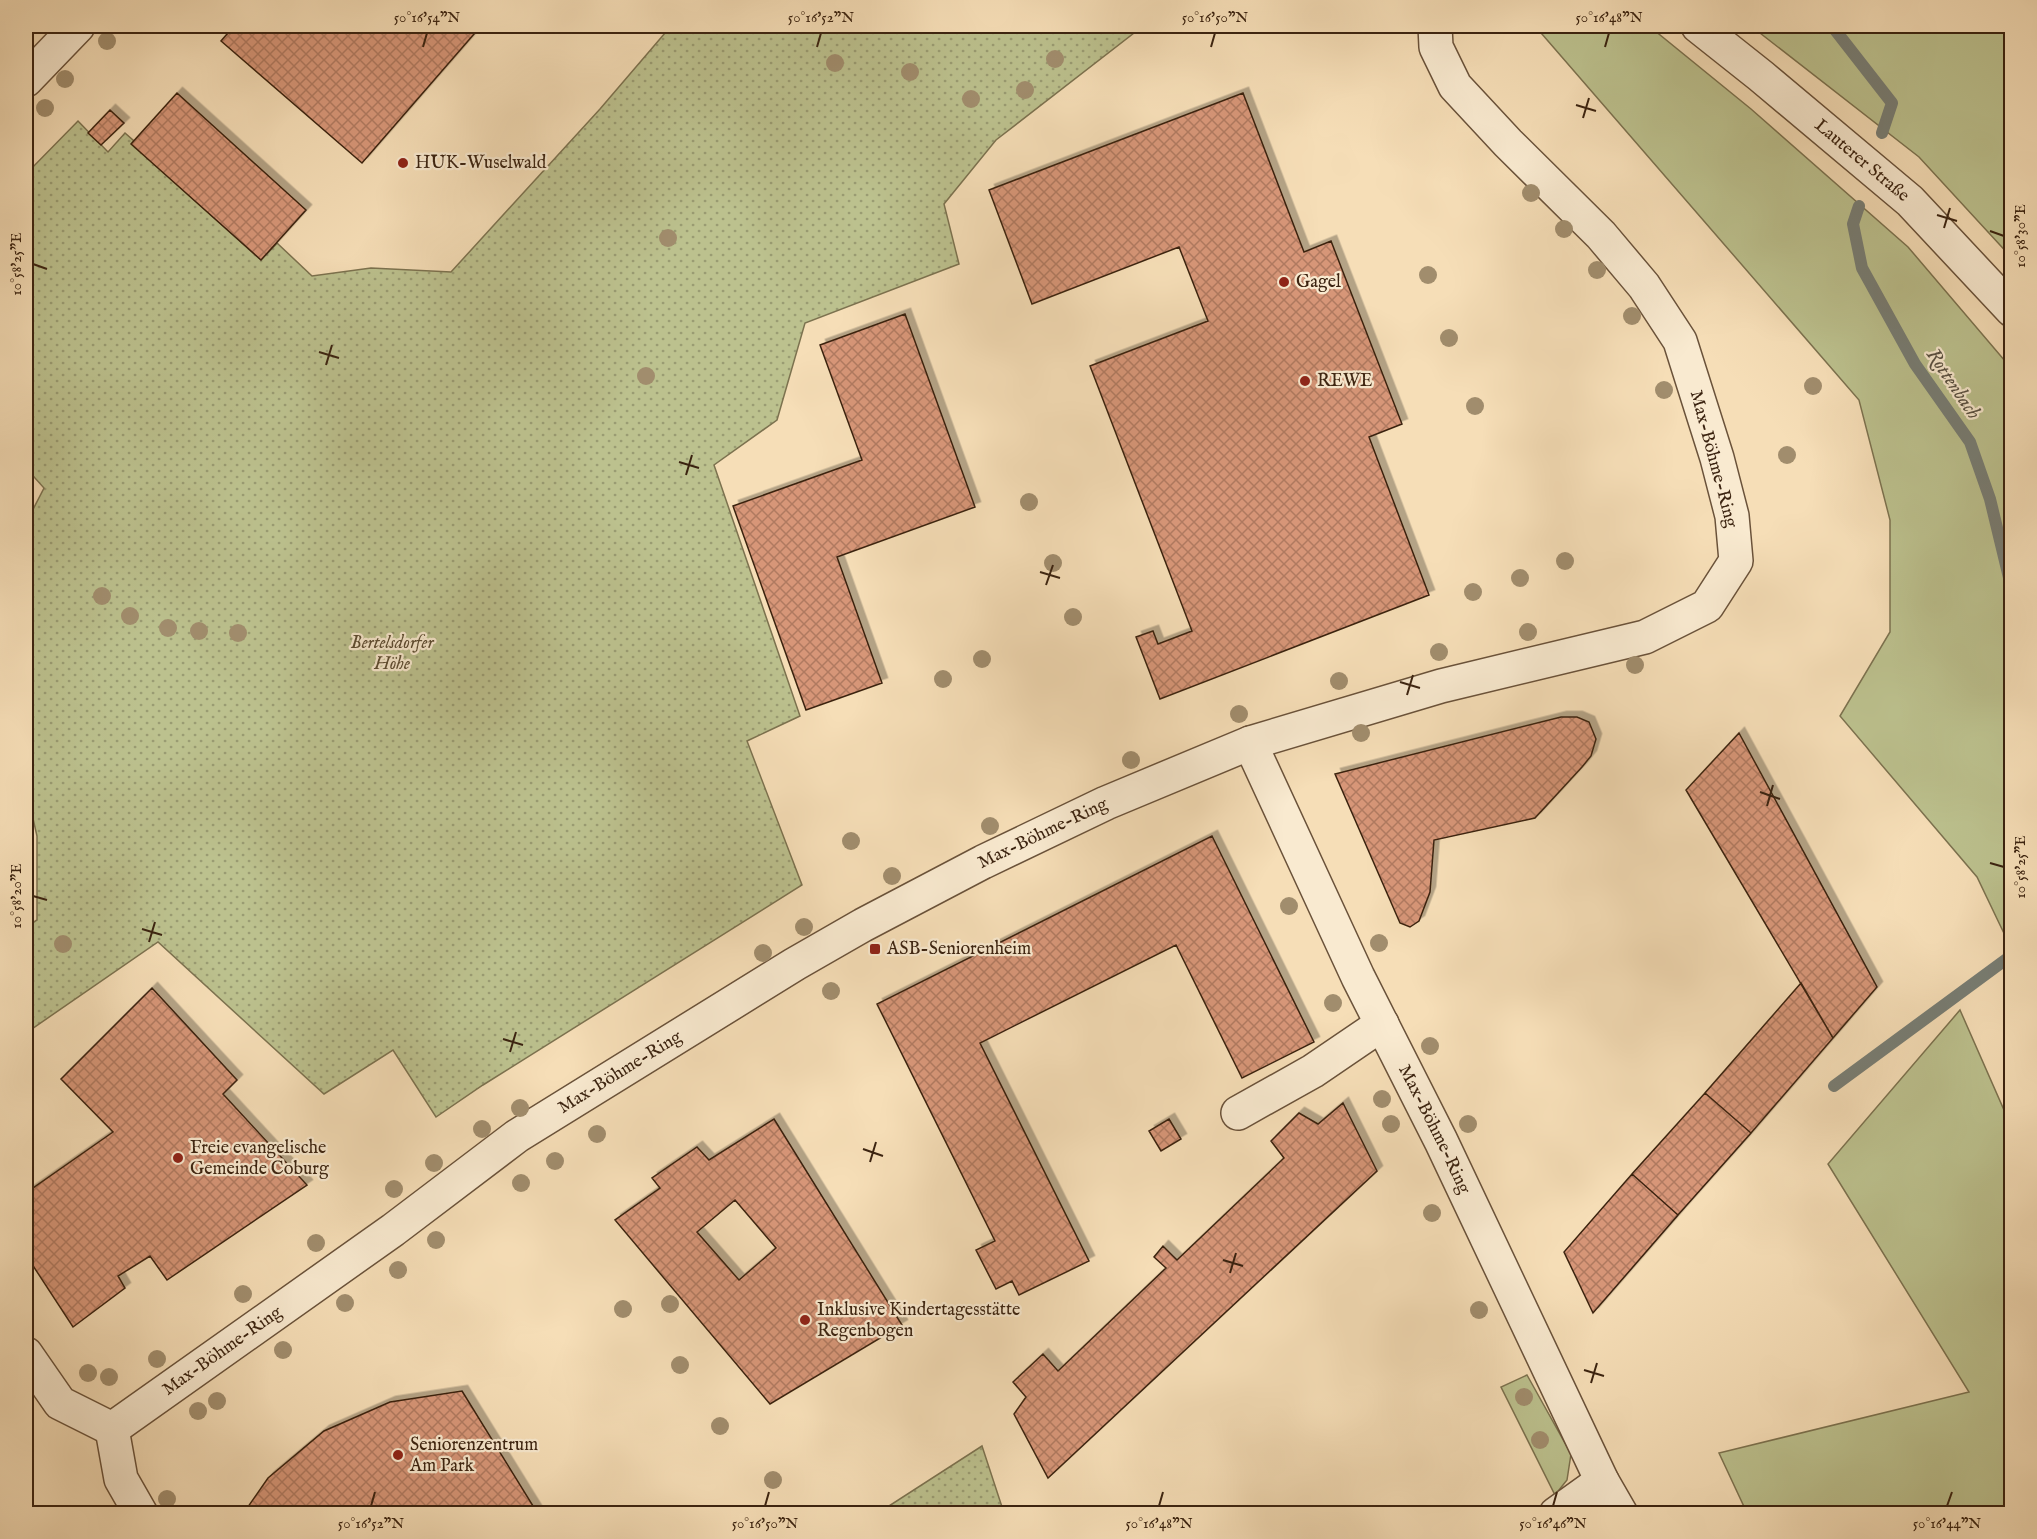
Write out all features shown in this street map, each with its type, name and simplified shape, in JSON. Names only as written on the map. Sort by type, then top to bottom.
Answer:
[{"type":"street","points":[[26,80],[78,26]]},
{"type":"street","name":"Max-Böhme-Ring","points":[[112,1429],[393,1230],[517,1137],[795,964],[983,862],[1106,803],[1250,743],[1441,686],[1645,637],[1707,606],[1736,561],[1732,516],[1717,458],[1680,341],[1644,286],[1601,235],[1508,143],[1455,86],[1436,47],[1435,26]]},
{"type":"street","name":"Lauterer Straße","points":[[1698,26],[1910,201],[2012,310]]},
{"type":"street","name":"Max-Böhme-Ring","points":[[1250,743],[1382,1024],[1442,1141],[1602,1481],[1622,1514]]},
{"type":"street","points":[[1238,1113],[1313,1071],[1382,1024]]},
{"type":"street","points":[[26,1354],[60,1403],[112,1429],[121,1479],[141,1514]]},
{"type":"street","points":[[1556,1514],[1602,1481]]},
{"type":"green space","name":"Bertelsdorfer Höhe","points":[[671,26],[1143,26],[996,140],[944,204],[959,264],[805,323],[777,420],[714,465],[800,716],[747,741],[802,885],[483,1085],[436,1117],[393,1050],[324,1094],[158,942],[26,1033],[26,927],[37,920],[37,836],[26,788],[26,523],[44,488],[26,468],[26,174],[78,121],[108,152],[125,133],[134,141],[132,144],[261,260],[277,243],[312,276],[371,268],[451,272],[600,109]]},
{"type":"green space","points":[[1535,26],[1649,26],[1751,109],[1908,247],[2011,368],[2011,948],[1977,877],[1840,716],[1890,632],[1890,520],[1859,400]]},
{"type":"green space","points":[[1751,26],[2011,26],[2011,257],[1919,157]]},
{"type":"green space","points":[[1960,1010],[2011,1126],[2011,1513],[1747,1513],[1719,1453],[1969,1392],[1828,1164]]},
{"type":"green space","points":[[1527,1375],[1571,1454],[1567,1480],[1555,1495],[1501,1387]]},
{"type":"green space","points":[[982,1446],[1004,1513],[878,1513]]},
{"type":"building","points":[[234,26],[373,26],[378,30],[381,26],[481,26],[362,163],[221,41]]},
{"type":"building","points":[[177,93],[306,210],[261,260],[131,144]]},
{"type":"building","points":[[1243,93],[1304,252],[1331,241],[1402,424],[1369,437],[1429,595],[1160,699],[1136,637],[1153,631],[1158,644],[1192,631],[1090,366],[1208,321],[1179,247],[1032,304],[989,190]]},
{"type":"building","points":[[110,110],[124,123],[101,145],[88,133]]},
{"type":"building","points":[[905,314],[975,507],[837,557],[882,683],[806,710],[733,506],[862,460],[820,345]]},
{"type":"building","points":[[1561,717],[1577,717],[1589,722],[1596,739],[1591,756],[1535,818],[1434,840],[1430,892],[1419,921],[1410,927],[1400,923],[1335,774]]},
{"type":"building","points":[[1739,733],[1877,987],[1833,1038],[1686,790]]},
{"type":"building","points":[[1212,836],[1314,1042],[1242,1078],[1176,945],[980,1043],[1089,1261],[1019,1295],[1012,1281],[996,1289],[976,1250],[995,1241],[877,1004]]},
{"type":"building","points":[[1801,983],[1833,1038],[1751,1133],[1705,1093]]},
{"type":"building","name":"Freie evangelische Gemeinde Coburg","points":[[152,988],[237,1080],[223,1094],[307,1185],[167,1280],[150,1256],[118,1276],[125,1288],[73,1327],[26,1255],[26,1193],[113,1132],[61,1079]]},
{"type":"building","points":[[1705,1093],[1751,1133],[1678,1215],[1632,1174]]},
{"type":"building","points":[[1343,1103],[1377,1171],[1048,1478],[1014,1414],[1026,1397],[1013,1382],[1043,1354],[1058,1371],[1166,1268],[1154,1257],[1163,1246],[1177,1260],[1284,1158],[1271,1141],[1299,1113],[1318,1124]]},
{"type":"building","points":[[774,1119],[902,1325],[770,1404],[615,1220],[660,1188],[652,1178],[697,1147],[709,1160]],"holes":[[[735,1200],[776,1248],[739,1280],[697,1232]]]},
{"type":"building","points":[[1169,1119],[1181,1139],[1161,1151],[1149,1131]]},
{"type":"building","points":[[1632,1174],[1678,1215],[1593,1313],[1564,1252]]},
{"type":"building","name":"Seniorenzentrum Am Park","points":[[462,1391],[538,1514],[243,1514],[268,1478],[324,1431],[390,1402]]},
{"type":"waterway","name":"Rottenbach","points":[[1832,26],[1892,103],[1882,133]]},
{"type":"waterway","name":"Rottenbach","points":[[1859,206],[1853,224],[1862,268],[1915,364],[1970,442],[1990,499],[2012,590]]},
{"type":"waterway","points":[[1834,1086],[2012,955]]},
{"type":"place","name":"HUK-Wuselwald","points":[[403,163]]},
{"type":"place","name":"Gagel","points":[[1284,282]]},
{"type":"place","name":"REWE","points":[[1305,381]]},
{"type":"place","name":"ASB-Seniorenheim","points":[[875,949]]},
{"type":"place","name":"Freie evangelische Gemeinde Coburg","points":[[178,1158]]},
{"type":"place","name":"Inklusive Kindertagesstätte Regenbogen","points":[[805,1320]]},
{"type":"place","name":"Seniorenzentrum Am Park","points":[[398,1455]]}]
